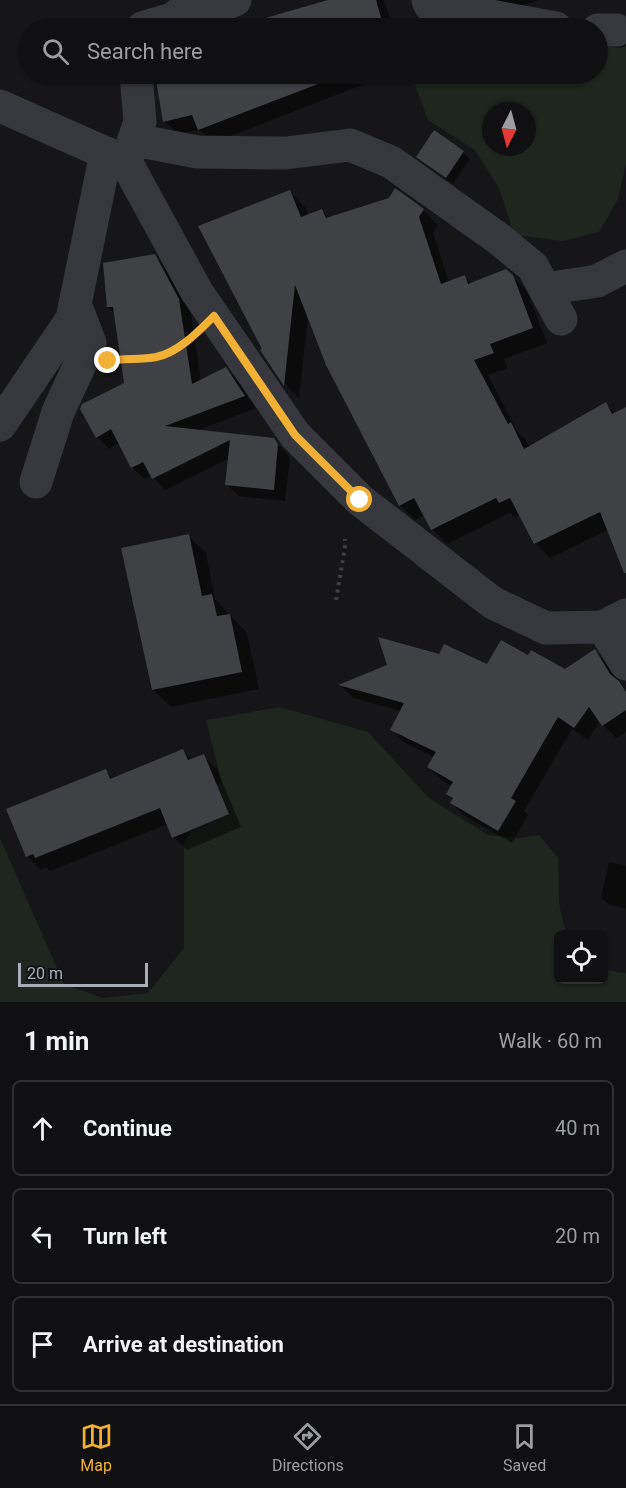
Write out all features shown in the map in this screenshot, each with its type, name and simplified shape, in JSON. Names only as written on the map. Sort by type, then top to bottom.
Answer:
[{"type":"street","points":[[164,18],[184,9],[206,11],[235,0]]},
{"type":"street","points":[[428,0],[430,5],[501,18]]},
{"type":"street","points":[[0,425],[72,319],[122,152],[140,122],[137,84]]},
{"type":"street","points":[[0,106],[122,152],[285,153],[350,145],[391,162],[499,239],[533,267],[561,319]]},
{"type":"street","points":[[122,152],[197,291],[295,435],[360,500],[493,603],[546,628],[615,621],[626,664]]},
{"type":"street","points":[[545,289],[597,281],[626,266]]},
{"type":"street","points":[[36,482],[57,412],[90,343],[75,304]]},
{"type":"path","points":[[79,366],[125,358],[157,357],[186,343],[214,316]]},
{"type":"shaded area","points":[[626,46],[626,163],[618,199],[599,232],[563,241],[514,235],[499,188],[475,150],[428,120],[415,84],[608,84],[608,47]]},
{"type":"shaded area","points":[[280,707],[368,732],[429,798],[488,835],[518,838],[539,835],[558,858],[559,903],[565,930],[554,930],[554,984],[608,984],[608,971],[626,973],[626,1002],[0,1002],[0,838],[64,984],[103,998],[148,993],[184,948],[184,843],[221,780],[206,720]]},
{"type":"building","points":[[328,0],[376,0],[381,18],[265,18]]},
{"type":"building","points":[[157,84],[318,84],[198,130],[192,115],[163,122]]},
{"type":"building","points":[[434,130],[464,151],[446,178],[416,157]]},
{"type":"building","points":[[395,188],[424,209],[419,217],[441,284],[465,275],[468,284],[506,269],[513,275],[533,328],[490,344],[494,353],[474,360],[508,424],[511,422],[524,449],[606,402],[612,414],[626,407],[626,573],[624,573],[600,512],[534,544],[510,498],[499,503],[496,498],[431,530],[414,498],[399,506],[326,365],[295,285],[284,386],[260,350],[262,349],[198,226],[290,190],[301,217],[322,209],[326,218],[389,198]]},
{"type":"building","points":[[155,254],[179,299],[192,384],[226,367],[245,396],[165,426],[274,438],[278,444],[274,490],[225,485],[230,440],[152,479],[143,462],[131,468],[111,429],[96,438],[80,409],[82,404],[124,383],[113,307],[107,307],[103,263]]},
{"type":"building","points":[[189,534],[202,596],[212,594],[217,616],[230,614],[242,672],[152,690],[121,548]]},
{"type":"building","points":[[378,637],[439,654],[444,644],[487,664],[501,640],[528,655],[531,650],[565,669],[595,649],[610,674],[619,681],[626,692],[626,710],[602,726],[589,707],[574,728],[558,717],[511,798],[516,801],[498,831],[450,803],[453,798],[446,794],[453,782],[427,767],[436,752],[390,730],[404,703],[338,685],[387,665]]},
{"type":"building","points":[[183,749],[188,760],[204,754],[229,814],[172,838],[160,808],[35,858],[33,854],[26,857],[6,809],[106,769],[110,779]]},
{"type":"route","points":[[108,361],[157,357],[186,343],[214,316],[295,435],[360,500]]}]
